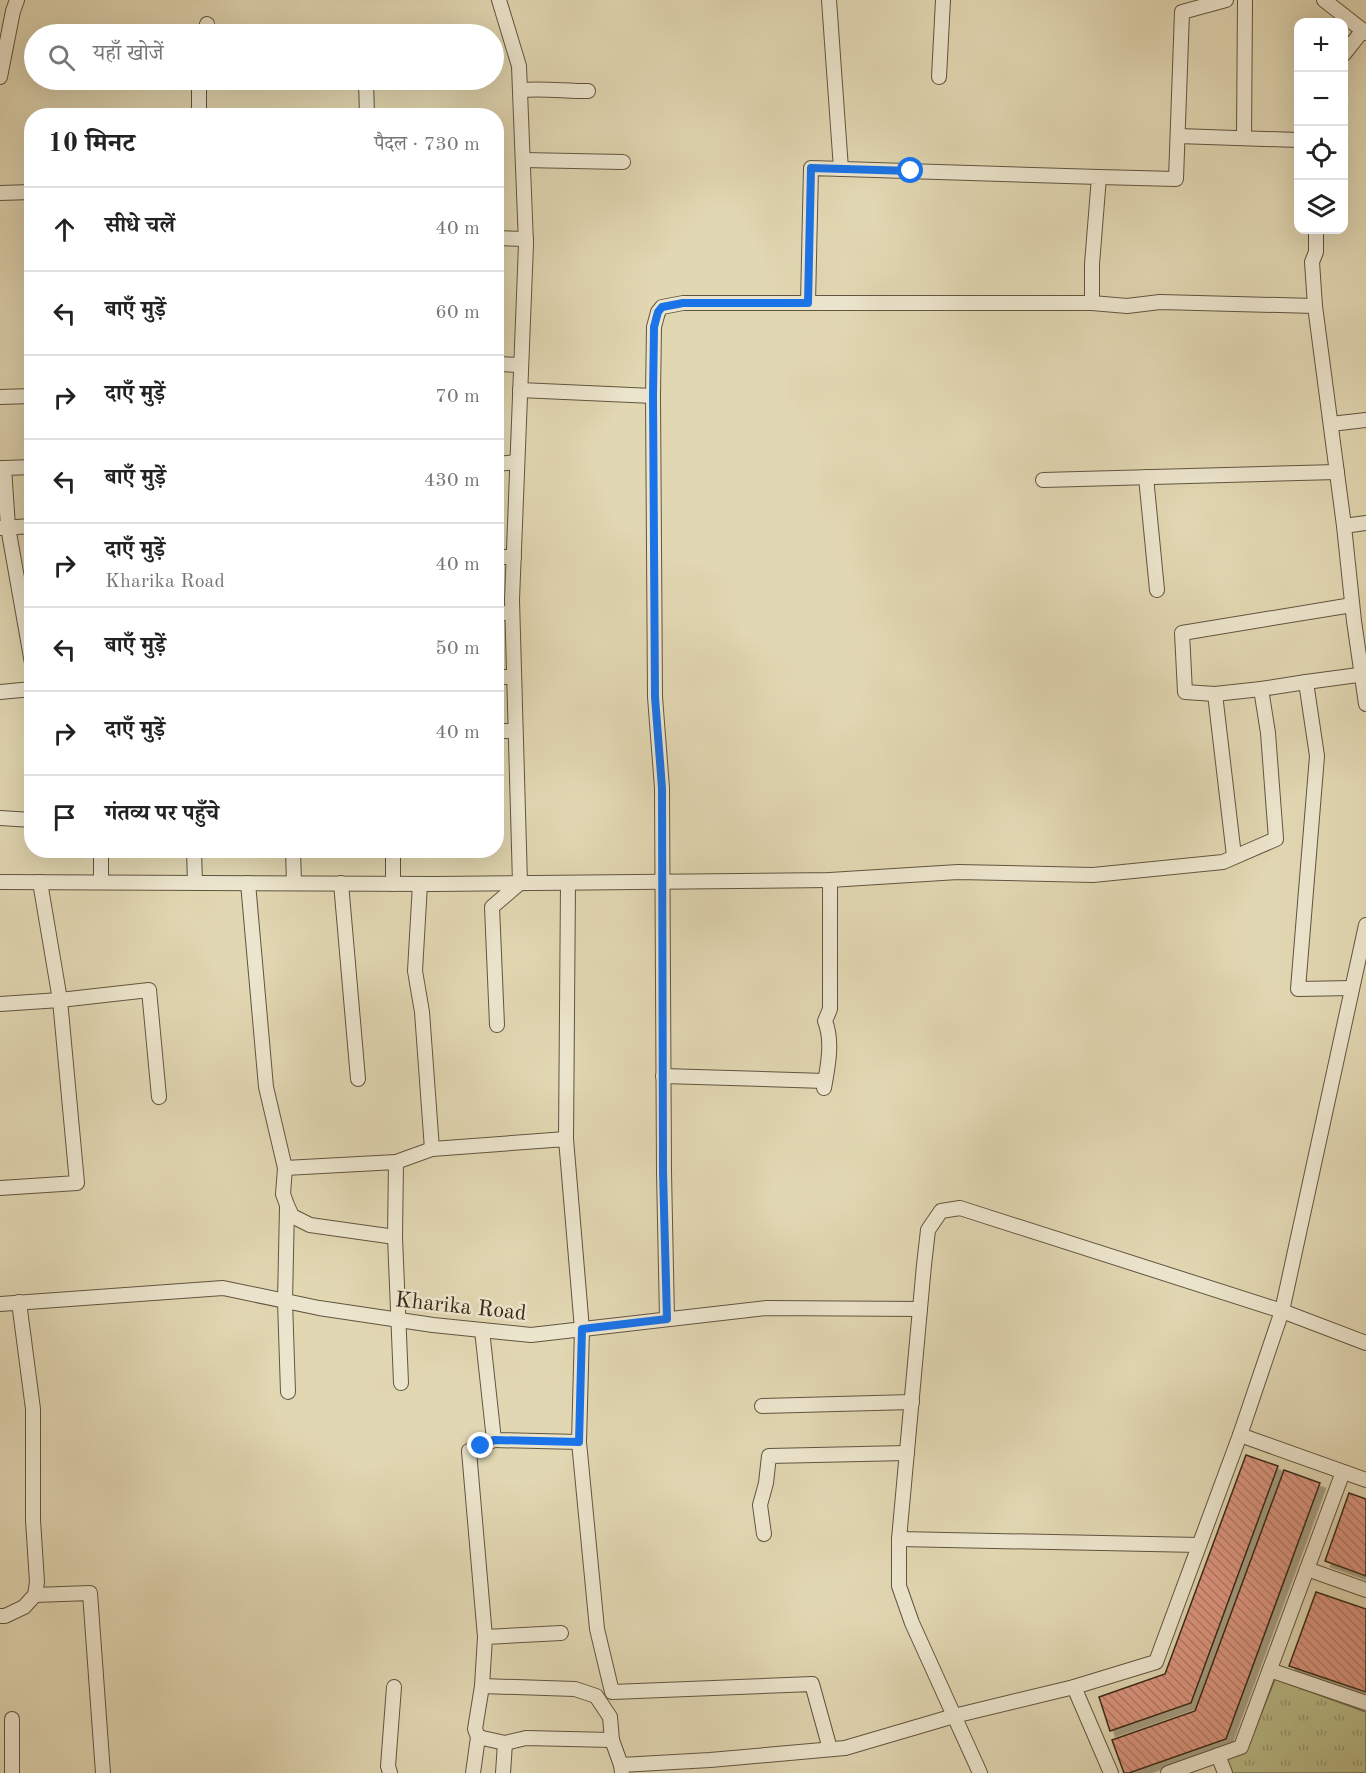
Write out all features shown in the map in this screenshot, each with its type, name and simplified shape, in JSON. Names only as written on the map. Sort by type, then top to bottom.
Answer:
[{"type":"street","points":[[0,77],[17,0]]},
{"type":"street","points":[[499,0],[519,66],[526,239],[512,613],[520,883]]},
{"type":"street","points":[[829,0],[841,169]]},
{"type":"street","points":[[939,77],[943,0]]},
{"type":"street","points":[[808,303],[811,168],[1176,178],[1182,12],[1226,0]]},
{"type":"street","points":[[1244,138],[1245,0]]},
{"type":"street","points":[[1324,0],[1364,31],[1348,49]]},
{"type":"street","points":[[520,90],[547,88],[554,91],[588,91]]},
{"type":"street","points":[[199,90],[199,108]]},
{"type":"street","points":[[366,90],[367,108]]},
{"type":"street","points":[[1178,136],[1294,140]]},
{"type":"street","points":[[523,160],[623,162]]},
{"type":"street","points":[[1092,303],[1092,264],[1099,177]]},
{"type":"street","points":[[0,193],[24,192]]},
{"type":"street","points":[[1316,234],[1316,252],[1312,262],[1315,306],[1366,704]]},
{"type":"street","points":[[504,238],[526,239]]},
{"type":"street","points":[[667,1319],[662,788],[655,697],[653,396],[654,327],[658,312],[662,307],[683,303],[1092,303],[1126,306],[1160,302],[1315,306]]},
{"type":"street","points":[[504,364],[522,365]]},
{"type":"street","points":[[520,390],[653,396]]},
{"type":"street","points":[[0,397],[24,396]]},
{"type":"street","points":[[1331,424],[1366,420]]},
{"type":"street","points":[[504,463],[517,462]]},
{"type":"street","points":[[24,467],[2,468],[4,528],[24,624]]},
{"type":"street","points":[[1043,480],[1337,472]]},
{"type":"street","points":[[1146,477],[1157,590]]},
{"type":"street","points":[[1344,526],[1366,523]]},
{"type":"street","points":[[4,528],[24,527]]},
{"type":"street","points":[[504,557],[513,557]]},
{"type":"street","points":[[1352,605],[1182,633],[1185,692],[1215,694],[1364,675]]},
{"type":"street","points":[[504,613],[512,613]]},
{"type":"street","points":[[504,677],[514,677]]},
{"type":"street","points":[[1306,682],[1317,756],[1298,989],[1352,988]]},
{"type":"street","points":[[0,882],[420,884],[830,880],[958,872],[1093,875],[1223,862],[1276,838],[1268,733],[1261,689]]},
{"type":"street","points":[[0,692],[24,690]]},
{"type":"street","points":[[1215,694],[1234,856]]},
{"type":"street","points":[[504,731],[515,731]]},
{"type":"street","points":[[0,818],[24,820]]},
{"type":"street","points":[[101,858],[101,882]]},
{"type":"street","points":[[194,858],[195,883]]},
{"type":"street","points":[[293,858],[294,883]]},
{"type":"street","points":[[393,858],[393,884]]},
{"type":"street","points":[[663,1076],[825,1084],[829,1031],[825,1021],[830,1009],[830,880]]},
{"type":"street","points":[[0,1188],[77,1183],[60,1000],[40,882]]},
{"type":"street","points":[[248,883],[266,1087],[285,1168],[283,1194],[286,1205],[292,1216],[310,1225],[395,1236]]},
{"type":"street","points":[[341,883],[358,1078]]},
{"type":"street","points":[[497,1025],[492,907],[520,883]]},
{"type":"street","points":[[568,883],[566,1139],[582,1329],[579,1442],[597,1629],[612,1692],[813,1684],[830,1749]]},
{"type":"street","points":[[420,884],[415,971],[422,1012],[432,1149]]},
{"type":"street","points":[[482,1686],[576,1689],[596,1696],[610,1717],[612,1740],[622,1769],[845,1748],[954,1716],[1074,1687],[1156,1662],[1240,1435],[1282,1311],[1366,926]]},
{"type":"street","points":[[0,1004],[149,990],[159,1097]]},
{"type":"street","points":[[285,1168],[396,1162],[432,1149],[566,1139]]},
{"type":"street","points":[[396,1162],[395,1236],[401,1383]]},
{"type":"street","points":[[286,1205],[285,1301],[288,1392]]},
{"type":"street","points":[[980,1773],[912,1623],[899,1586],[899,1539],[928,1230],[941,1211],[960,1208],[1282,1311],[1366,1343]]},
{"type":"street","name":"Kharika Road","points":[[0,1304],[223,1288],[433,1326],[531,1335],[766,1308],[920,1309]]},
{"type":"street","points":[[0,1616],[24,1607],[34,1595],[37,1582],[33,1520],[33,1409],[19,1302]]},
{"type":"street","points":[[482,1330],[494,1440]]},
{"type":"street","points":[[762,1406],[912,1402]]},
{"type":"street","points":[[1240,1435],[1366,1480]]},
{"type":"street","points":[[473,1773],[478,1737],[475,1729],[482,1686],[485,1637],[469,1451],[494,1440],[579,1442]]},
{"type":"street","points":[[764,1534],[760,1505],[769,1456],[907,1452]]},
{"type":"street","points":[[1168,1773],[1241,1747],[1342,1472]]},
{"type":"street","points":[[899,1539],[1200,1545]]},
{"type":"street","points":[[1307,1569],[1366,1590]]},
{"type":"street","points":[[34,1595],[90,1593],[103,1773]]},
{"type":"street","points":[[485,1637],[561,1633]]},
{"type":"street","points":[[1270,1670],[1366,1704]]},
{"type":"street","points":[[390,1773],[388,1766],[394,1687]]},
{"type":"street","points":[[1074,1687],[1112,1773]]},
{"type":"street","points":[[12,1719],[12,1773]]},
{"type":"street","points":[[478,1737],[505,1743],[526,1738],[612,1740]]},
{"type":"street","points":[[503,1773],[505,1743]]},
{"type":"street","points":[[1218,1755],[1225,1773]]},
{"type":"green space","points":[[1275,1679],[1366,1712],[1366,1773],[1231,1773],[1226,1759],[1246,1752]]},
{"type":"building","points":[[1246,1455],[1278,1466],[1191,1703],[1110,1731],[1099,1697],[1165,1674]]},
{"type":"building","points":[[1284,1470],[1320,1483],[1226,1739],[1124,1773],[1112,1740],[1195,1711]]},
{"type":"building","points":[[1349,1493],[1366,1499],[1366,1576],[1325,1561]]},
{"type":"building","points":[[1316,1592],[1366,1609],[1366,1692],[1289,1666]]},
{"type":"route","points":[[481,1446],[494,1440],[579,1442],[582,1329],[667,1319],[663,1172],[662,788],[655,697],[653,396],[654,327],[658,312],[662,307],[683,303],[808,303],[811,168],[911,171]]}]
